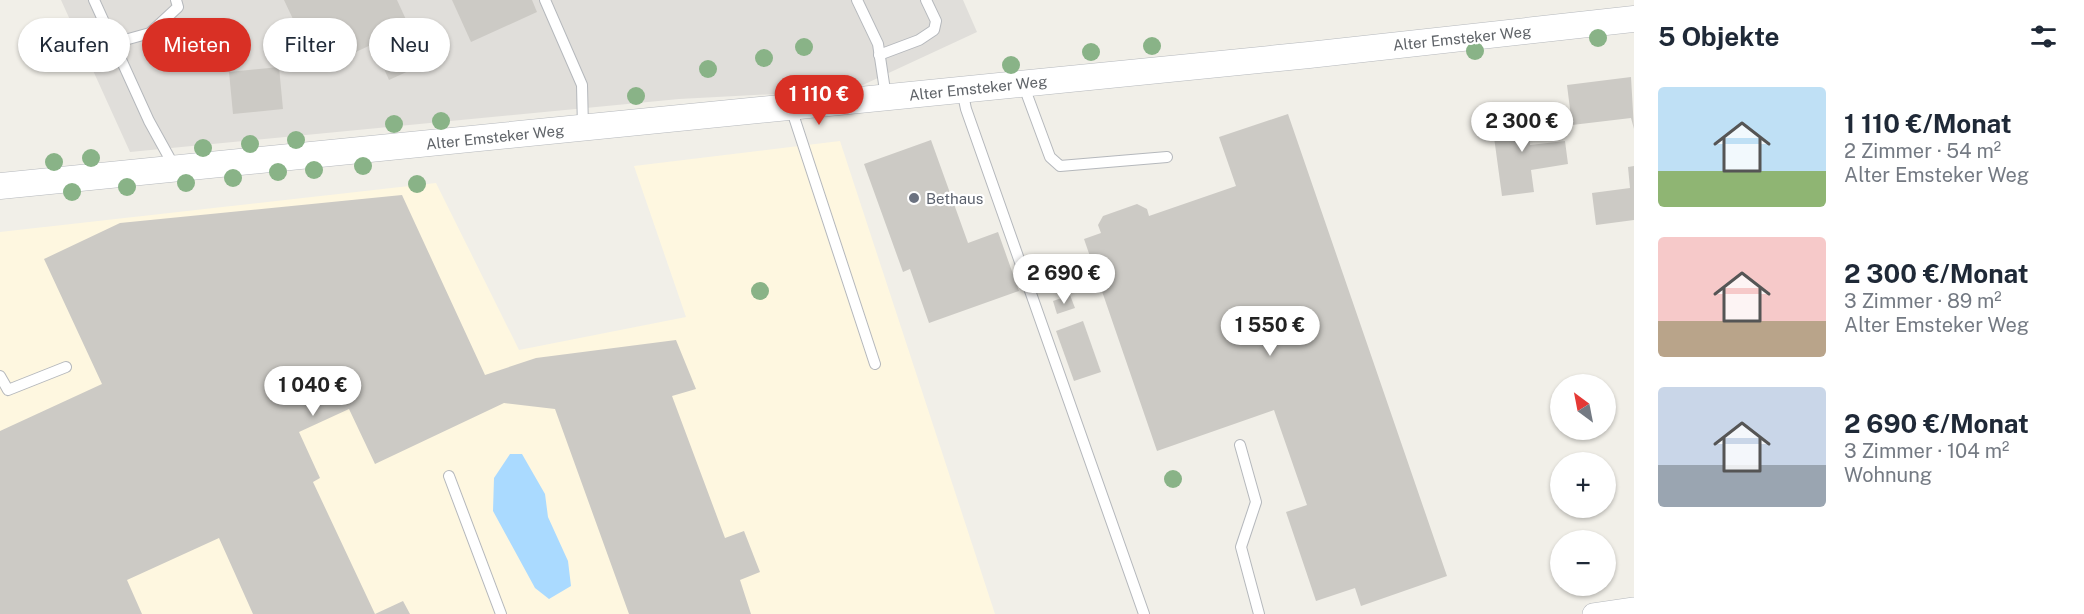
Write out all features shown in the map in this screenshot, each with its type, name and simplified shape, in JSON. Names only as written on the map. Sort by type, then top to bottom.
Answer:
[{"type":"street","name":"Alter Emsteker Weg","points":[[0,186],[1023,84],[1634,19]]},
{"type":"street","points":[[1593,614],[1634,608]]},
{"type":"lane","points":[[94,0],[102,18]]},
{"type":"lane","points":[[130,39],[150,33],[177,7],[176,0]]},
{"type":"lane","points":[[545,0],[582,85],[583,128]]},
{"type":"lane","points":[[857,0],[878,44],[886,98]]},
{"type":"lane","points":[[879,55],[919,40],[934,30],[936,21],[926,0]]},
{"type":"lane","points":[[127,72],[149,121],[176,168]]},
{"type":"lane","points":[[1023,84],[1050,157],[1060,166],[1070,167],[1167,157]]},
{"type":"lane","points":[[962,90],[966,109],[1144,614]]},
{"type":"lane","points":[[790,107],[875,364]]},
{"type":"lane","points":[[0,376],[8,390],[66,367]]},
{"type":"lane","points":[[1240,445],[1256,502],[1241,547],[1259,614]]},
{"type":"lane","points":[[449,476],[501,614]]},
{"type":"shaded area","points":[[61,0],[963,0],[977,32],[852,90],[679,99],[130,152],[94,72],[130,72],[130,18],[69,18]]},
{"type":"shaded area","points":[[840,141],[995,614],[0,614],[0,232],[436,183],[519,350],[686,317],[634,166]]},
{"type":"water","points":[[510,454],[522,454],[545,494],[548,517],[568,561],[571,586],[549,599],[535,588],[493,511],[494,478]]},
{"type":"building","points":[[284,0],[397,0],[405,18],[369,18],[369,46],[357,51],[357,18],[292,18]]},
{"type":"building","points":[[452,0],[532,0],[537,12],[471,42]]},
{"type":"building","points":[[263,69],[263,72],[279,72],[283,109],[233,114],[229,72],[251,72],[251,70]]},
{"type":"building","points":[[385,72],[406,72],[389,80]]},
{"type":"building","points":[[1631,77],[1634,129],[1631,118],[1572,125],[1567,85]]},
{"type":"building","points":[[1526,111],[1530,145],[1565,141],[1568,164],[1531,170],[1534,192],[1502,196],[1491,115]]},
{"type":"building","points":[[1288,114],[1447,576],[1361,606],[1355,588],[1316,601],[1286,512],[1307,505],[1274,410],[1157,451],[1084,239],[1101,233],[1098,225],[1103,216],[1137,204],[1147,209],[1149,216],[1236,186],[1219,137]]},
{"type":"building","name":"Bethaus","points":[[931,140],[968,243],[998,232],[1019,291],[929,323],[910,269],[903,272],[864,164]]},
{"type":"building","points":[[1634,166],[1634,220],[1596,225],[1592,193],[1630,188],[1628,167]]},
{"type":"building","points":[[402,195],[485,375],[536,358],[676,340],[696,389],[672,396],[725,538],[744,531],[760,572],[740,580],[751,614],[629,614],[555,409],[504,403],[375,464],[349,409],[299,432],[320,478],[313,482],[375,614],[253,614],[219,538],[127,580],[142,614],[0,614],[0,431],[102,384],[44,259],[120,223]]},
{"type":"building","points":[[1070,295],[1075,308],[1057,314],[1053,301]]},
{"type":"building","points":[[1083,321],[1101,372],[1074,381],[1056,331]]},
{"type":"building","points":[[403,601],[410,614],[375,614]]},
{"type":"place","name":"Bethaus","points":[[914,198]]}]
